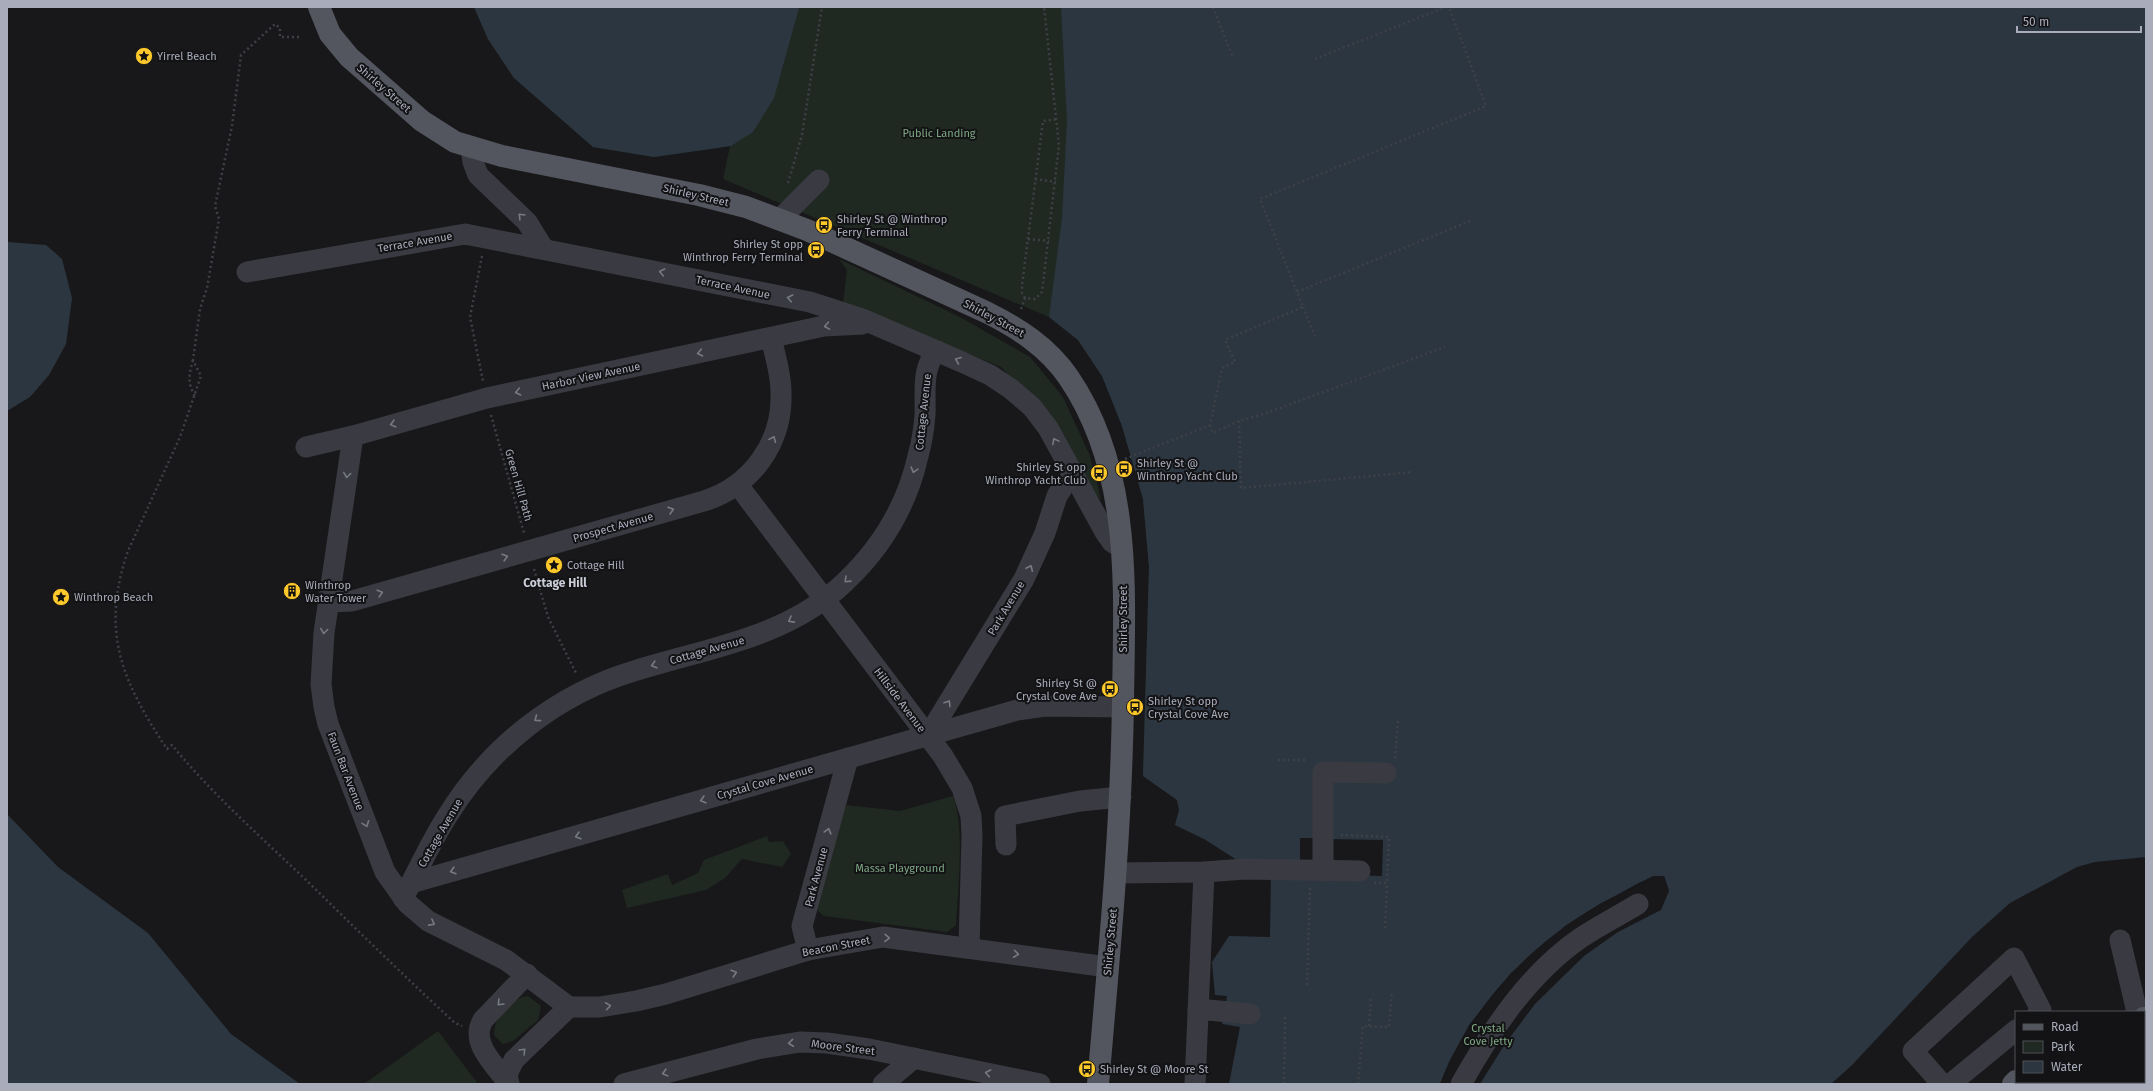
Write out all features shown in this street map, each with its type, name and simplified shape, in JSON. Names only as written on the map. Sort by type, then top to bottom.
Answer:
[{"type":"main road","name":"Shirley Street","points":[[319,7],[334,39],[354,62],[430,127],[451,140],[472,148],[513,158],[716,199],[780,219],[986,312],[1016,328],[1043,348],[1069,378],[1087,410],[1108,465],[1118,508],[1122,548],[1123,707],[1121,797],[1098,1084]]},
{"type":"street","points":[[472,148],[473,162],[478,175],[526,222],[543,248]]},
{"type":"street","points":[[780,219],[819,180]]},
{"type":"street","name":"Terrace Avenue","points":[[247,272],[461,234],[543,248],[814,303],[880,327],[937,351],[998,380],[1025,401],[1048,428],[1105,532],[1112,542],[1122,548]]},
{"type":"street","name":"Harbor View Avenue","points":[[306,447],[353,436],[487,398],[771,338],[834,325],[861,324],[880,327]]},
{"type":"street","name":"Prospect Avenue","points":[[329,602],[352,601],[531,558],[708,500],[738,485],[758,464],[769,447],[776,432],[781,391],[771,338]]},
{"type":"street","name":"Cottage Avenue","points":[[407,891],[448,814],[473,780],[514,738],[546,712],[584,691],[622,675],[769,631],[794,619],[824,600],[851,576],[874,550],[903,502],[912,480],[921,442],[928,366],[937,351]]},
{"type":"street","name":"Faun Bar Avenue","points":[[353,436],[320,664],[322,694],[326,716],[380,861],[389,879],[407,891],[417,913],[428,921],[506,960],[570,1007]]},
{"type":"street","name":"Park Avenue","points":[[928,736],[1022,583],[1040,546],[1057,496],[1064,485],[1074,476]]},
{"type":"street","name":"Hillside Avenue","points":[[738,485],[928,736],[958,779],[966,797],[971,816],[972,836],[969,948]]},
{"type":"street","name":"Crystal Cove Avenue","points":[[407,891],[848,758],[1034,707],[1123,707]]},
{"type":"street","name":"Park Avenue","points":[[808,950],[802,926],[848,758]]},
{"type":"street","points":[[1316,877],[1323,772],[1390,767]]},
{"type":"street","points":[[1006,845],[1005,816],[1080,801],[1121,797]]},
{"type":"street","points":[[1116,873],[1204,872],[1245,869],[1316,877],[1366,877]]},
{"type":"street","points":[[1195,1084],[1204,872]]},
{"type":"street","points":[[1461,1084],[1505,1012],[1545,967],[1582,937],[1638,904]]},
{"type":"street","name":"Beacon Street","points":[[570,1007],[600,1007],[650,998],[808,950],[883,937],[1108,967]]},
{"type":"street","points":[[2120,940],[2137,1011]]},
{"type":"street","points":[[2015,1031],[1950,1083],[1913,1051],[2014,958],[2041,1010],[2040,1011]]},
{"type":"street","points":[[509,1084],[482,1048],[478,1039],[478,1029],[482,1020],[526,974]]},
{"type":"street","points":[[509,1084],[507,1074],[514,1060],[570,1007]]},
{"type":"street","points":[[1198,1009],[1250,1014]]},
{"type":"street","name":"Moore Street","points":[[624,1084],[757,1049],[793,1042],[827,1043],[914,1058],[1040,1084]]},
{"type":"street","points":[[883,1084],[914,1058]]},
{"type":"path","points":[[786,189],[791,178],[802,135],[822,7]]},
{"type":"path","points":[[1025,298],[1035,298],[1042,292],[1060,145],[1044,7]]},
{"type":"path","points":[[1213,7],[1233,58]]},
{"type":"path","points":[[1315,59],[1448,7],[1486,106],[1260,199],[1315,336]]},
{"type":"path","points":[[196,397],[190,388],[188,377],[193,360],[200,309],[207,288],[219,219],[215,206],[232,126],[241,55],[275,24],[280,28],[280,37],[299,37]]},
{"type":"path","points":[[1016,328],[1025,298],[1022,293],[1022,285],[1043,121],[1057,119]]},
{"type":"path","points":[[1035,179],[1056,182]]},
{"type":"path","points":[[1297,292],[1470,221]]},
{"type":"path","points":[[1028,239],[1049,241]]},
{"type":"path","points":[[482,256],[470,317],[483,381]]},
{"type":"path","points":[[1303,307],[1225,340],[1235,362],[1222,368],[1210,425],[1213,433],[1445,346]]},
{"type":"path","points":[[193,360],[201,376],[196,397],[122,569],[117,593],[115,622],[119,654],[129,685],[146,718],[167,749],[172,745],[193,770],[239,817],[455,1023]]},
{"type":"path","name":"Green Hill Path","points":[[490,411],[548,617],[578,677]]},
{"type":"path","points":[[1239,422],[1241,488],[1413,472]]},
{"type":"path","points":[[1108,465],[1210,425]]},
{"type":"path","points":[[1390,767],[1398,719]]},
{"type":"path","points":[[1333,835],[1389,836],[1386,928]]},
{"type":"path","points":[[1307,985],[1316,877]]},
{"type":"path","points":[[1366,877],[1387,883]]},
{"type":"path","points":[[1358,1084],[1363,1026],[1389,1027],[1392,991]]},
{"type":"path","points":[[1370,1026],[1371,997]]},
{"type":"path","points":[[1284,1017],[1284,1084]]},
{"type":"green space","name":"Public Landing","points":[[474,7],[1166,7],[1204,839],[1175,825],[1179,810],[1177,800],[1143,776],[1149,567],[1143,499],[1122,426],[1102,376],[1078,340],[1049,317],[723,179],[730,146],[654,157],[593,147],[514,78],[488,39]]},
{"type":"green space","points":[[839,259],[960,317],[1030,357],[1063,397],[1090,456],[1101,500],[1088,484],[1055,423],[1001,367],[843,303],[847,270]]},
{"type":"green space","name":"Massa Playground","points":[[953,796],[957,809],[960,841],[956,925],[947,932],[824,916],[818,911],[816,902],[846,805],[900,811]]},
{"type":"green space","points":[[767,836],[769,842],[783,841],[791,854],[782,867],[742,859],[725,878],[706,890],[627,908],[622,890],[668,874],[672,885],[698,873],[704,860]]},
{"type":"green space","points":[[528,996],[541,1006],[538,1020],[513,1041],[503,1044],[494,1035],[500,1015],[509,1005]]},
{"type":"green space","points":[[438,1031],[478,1084],[364,1084]]},
{"type":"water","points":[[474,7],[799,8],[774,98],[753,132],[731,146],[654,157],[593,147],[514,78],[488,39]]},
{"type":"water","points":[[1061,7],[2146,7],[2146,857],[2095,862],[2077,867],[2010,903],[1972,937],[1852,1065],[1831,1084],[1480,1084],[1505,1044],[1535,1004],[1584,956],[1618,932],[1661,910],[1669,891],[1664,876],[1658,876],[1640,882],[1588,911],[1561,929],[1535,950],[1511,973],[1470,1025],[1440,1084],[1229,1084],[1240,1027],[1222,1024],[1227,996],[1215,995],[1212,962],[1229,936],[1270,937],[1271,873],[1382,876],[1383,840],[1326,839],[1331,776],[1384,767],[1316,765],[1313,838],[1300,838],[1300,862],[1237,860],[1204,839],[1175,825],[1179,810],[1177,800],[1143,776],[1149,567],[1143,499],[1122,426],[1102,376],[1078,340],[1049,317],[1062,218],[1067,121]]},
{"type":"water","points":[[7,242],[46,245],[62,259],[72,298],[66,344],[49,375],[30,397],[7,411]]},
{"type":"water","points":[[7,814],[58,867],[148,933],[231,1034],[300,1084],[7,1084]]},
{"type":"pier","points":[[1653,876],[1664,876],[1669,891],[1667,891],[1663,878],[1653,878],[1599,906],[1566,928],[1512,975],[1471,1026],[1451,1062],[1442,1084],[1440,1084],[1449,1062],[1469,1025],[1511,973],[1565,926],[1598,905]]},
{"type":"place","name":"Yirrel Beach","points":[[144,56]]},
{"type":"place","name":"Shirley St @ Winthrop Ferry Terminal","points":[[824,225]]},
{"type":"place","name":"Shirley St opp Winthrop Ferry Terminal","points":[[816,250]]},
{"type":"place","name":"Shirley St @ Winthrop Yacht Club","points":[[1124,469]]},
{"type":"place","name":"Shirley St opp Winthrop Yacht Club","points":[[1099,473]]},
{"type":"place","name":"Cottage Hill","points":[[554,565]]},
{"type":"place","name":"Winthrop Water Tower","points":[[292,591]]},
{"type":"place","name":"Winthrop Beach","points":[[61,597]]},
{"type":"place","name":"Shirley St @ Crystal Cove Ave","points":[[1110,689]]},
{"type":"place","name":"Shirley St opp Crystal Cove Ave","points":[[1135,707]]},
{"type":"place","name":"Shirley St @ Moore St","points":[[1087,1069]]},
{"type":"district","name":"Cottage Hill","points":[[555,583]]},
{"type":"park label","name":"Crystal Cove Jetty","points":[[1488,1034]]}]
